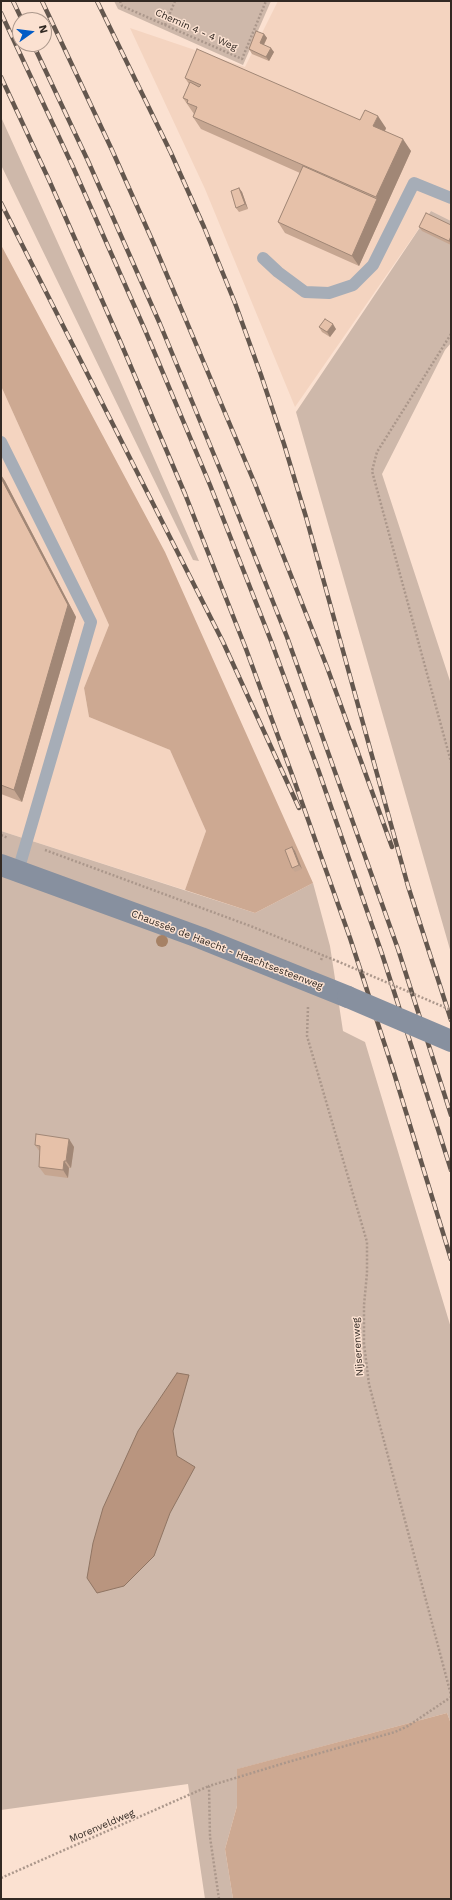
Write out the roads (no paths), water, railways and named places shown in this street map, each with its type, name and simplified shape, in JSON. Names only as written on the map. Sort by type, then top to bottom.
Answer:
[{"type":"main road","name":"Chaussée de Haecht - Haachtsesteenweg","points":[[9,868],[201,938],[348,997],[451,1042]]},
{"type":"lane","points":[[263,258],[278,272],[305,292],[329,293],[353,285],[373,265],[414,183],[451,198]]},
{"type":"lane","points":[[1,442],[91,622],[25,843],[9,868]]},
{"type":"railway","points":[[13,1],[18,12]]},
{"type":"railway","points":[[42,1],[112,150],[153,242],[255,484],[327,667],[392,847]]},
{"type":"railway","points":[[97,1],[171,153],[204,227],[235,303],[261,375],[306,517],[408,886],[451,1020]]},
{"type":"railway","points":[[1,13],[73,167],[145,330],[210,485],[271,641],[319,772],[382,954],[451,1170]]},
{"type":"railway","points":[[37,52],[88,161],[160,324],[287,637],[398,949],[451,1115]]},
{"type":"railway","points":[[1,77],[49,180],[120,341],[185,494],[246,649],[350,938],[394,1073],[451,1259]]},
{"type":"railway","points":[[1,203],[223,642],[299,808]]}]
